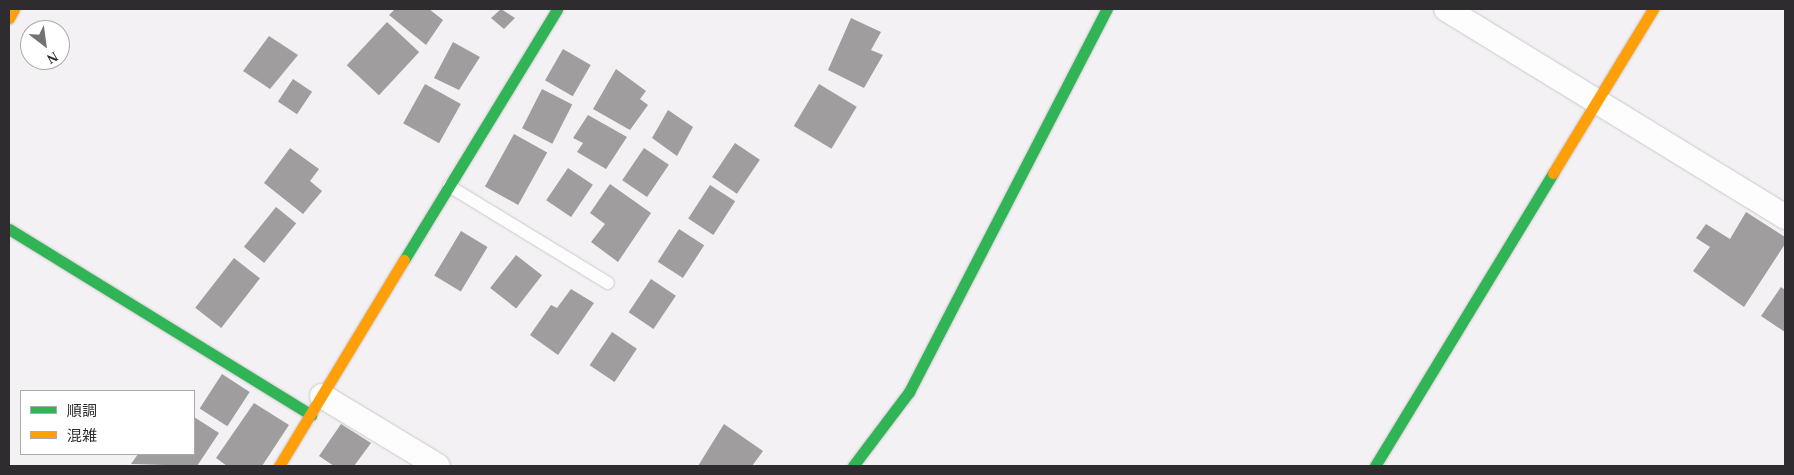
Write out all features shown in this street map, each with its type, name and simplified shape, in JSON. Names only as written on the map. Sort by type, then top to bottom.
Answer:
[{"type":"street","points":[[9,18],[14,9]]},
{"type":"street","points":[[280,466],[557,9]]},
{"type":"street","points":[[853,466],[909,392],[1106,9]]},
{"type":"street","points":[[1446,9],[1573,84],[1598,105],[1785,217]]},
{"type":"street","points":[[1376,466],[1598,105],[1652,9]]},
{"type":"street","points":[[9,229],[317,405],[438,466]]},
{"type":"lane","points":[[449,186],[608,283]]},
{"type":"building","points":[[395,9],[429,9],[443,20],[426,45],[389,15]]},
{"type":"building","points":[[501,9],[515,18],[504,29],[491,18]]},
{"type":"building","points":[[851,18],[881,32],[871,50],[883,55],[864,88],[828,70]]},
{"type":"building","points":[[387,22],[419,52],[379,95],[347,65]]},
{"type":"building","points":[[269,36],[298,55],[270,89],[243,71]]},
{"type":"building","points":[[453,42],[480,57],[459,90],[434,78]]},
{"type":"building","points":[[563,49],[591,65],[573,96],[545,80]]},
{"type":"building","points":[[616,69],[646,91],[640,99],[648,105],[630,130],[593,109]]},
{"type":"building","points":[[293,79],[312,92],[297,114],[278,101]]},
{"type":"building","points":[[425,84],[461,104],[439,143],[403,123]]},
{"type":"building","points":[[819,84],[857,107],[831,149],[794,126]]},
{"type":"building","points":[[542,89],[572,104],[552,144],[522,128]]},
{"type":"building","points":[[668,110],[693,127],[677,156],[652,138]]},
{"type":"building","points":[[588,115],[627,137],[606,169],[577,152],[583,143],[573,138]]},
{"type":"building","points":[[514,134],[547,152],[518,205],[485,186]]},
{"type":"building","points":[[735,143],[760,160],[737,194],[712,177]]},
{"type":"building","points":[[290,148],[319,169],[310,181],[322,191],[303,214],[264,183]]},
{"type":"building","points":[[644,148],[669,165],[647,197],[622,180]]},
{"type":"building","points":[[568,168],[593,185],[571,217],[546,200]]},
{"type":"building","points":[[610,184],[651,213],[618,262],[591,242],[605,224],[590,213]]},
{"type":"building","points":[[710,185],[735,201],[713,235],[688,219]]},
{"type":"building","points":[[276,207],[296,223],[264,263],[244,247]]},
{"type":"building","points":[[1746,212],[1785,237],[1785,244],[1744,307],[1693,271],[1710,247],[1696,238],[1706,224],[1730,239]]},
{"type":"building","points":[[679,229],[704,245],[683,278],[658,262]]},
{"type":"building","points":[[461,231],[488,247],[461,292],[434,276]]},
{"type":"building","points":[[516,255],[542,275],[516,308],[490,288]]},
{"type":"building","points":[[234,258],[260,278],[221,328],[195,308]]},
{"type":"building","points":[[651,279],[676,296],[654,329],[629,312]]},
{"type":"building","points":[[1781,287],[1785,290],[1785,332],[1761,316]]},
{"type":"building","points":[[571,289],[594,303],[558,355],[530,335],[551,305],[557,308]]},
{"type":"building","points":[[612,332],[637,349],[615,382],[590,365]]},
{"type":"building","points":[[222,374],[250,392],[227,426],[200,408]]},
{"type":"building","points":[[254,403],[289,425],[262,466],[227,466],[216,458]]},
{"type":"building","points":[[195,418],[219,433],[197,466],[131,464],[137,455],[195,455]]},
{"type":"building","points":[[341,424],[371,443],[354,466],[334,466],[319,456]]},
{"type":"building","points":[[724,424],[763,451],[752,466],[698,466]]},
{"type":"traffic: fast","points":[[404,260],[557,9]]},
{"type":"traffic: fast","points":[[853,466],[909,392],[1107,9]]},
{"type":"traffic: fast","points":[[1375,466],[1553,173]]},
{"type":"traffic: fast","points":[[9,229],[311,415]]},
{"type":"traffic: slow","points":[[9,18],[14,9]]},
{"type":"traffic: slow","points":[[1553,173],[1653,9]]},
{"type":"traffic: slow","points":[[279,466],[404,260]]}]
